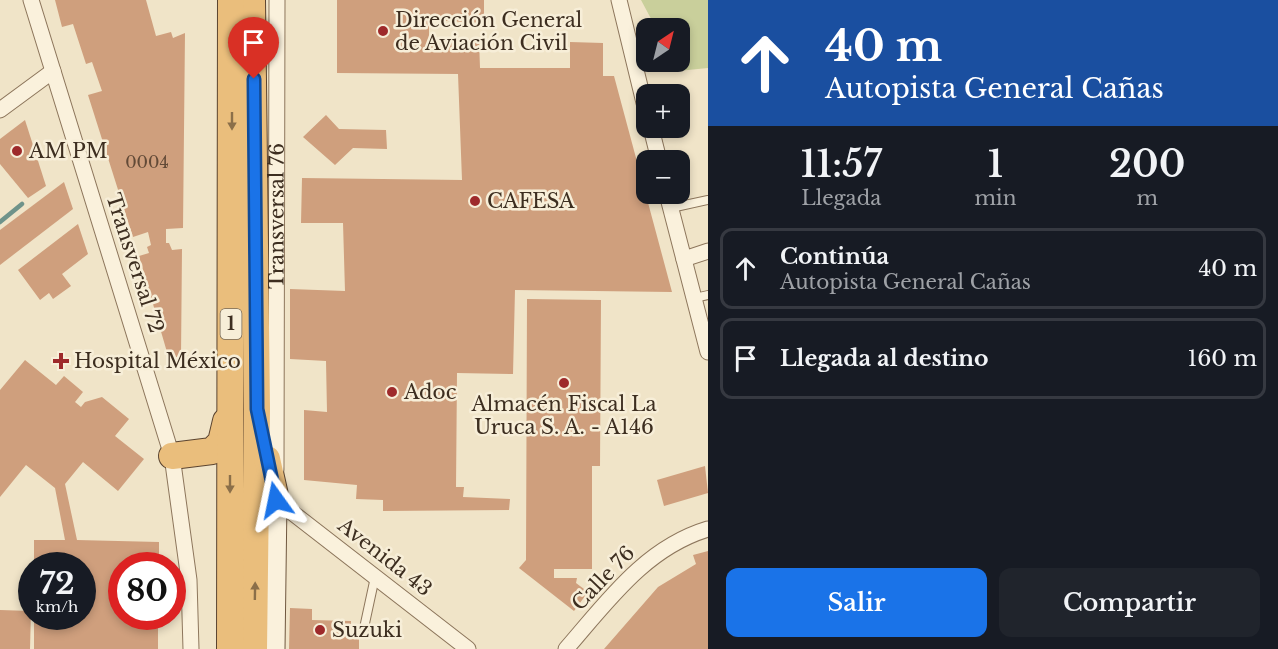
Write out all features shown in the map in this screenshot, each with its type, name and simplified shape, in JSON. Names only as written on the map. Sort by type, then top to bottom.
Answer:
[{"type":"highway","name":"1","points":[[230,649],[231,0]]},
{"type":"highway","name":"1","points":[[252,0],[257,409],[254,649]]},
{"type":"highway","points":[[172,456],[212,451],[218,447],[230,403]]},
{"type":"highway","points":[[257,409],[276,500]]},
{"type":"main road","name":"Transversal 76","points":[[274,649],[276,500]]},
{"type":"street","name":"Transversal 72","points":[[31,0],[172,456],[189,580],[191,649]]},
{"type":"street","name":"Transversal 76","points":[[276,500],[277,0]]},
{"type":"street","points":[[619,0],[639,84]]},
{"type":"street","points":[[0,110],[53,71]]},
{"type":"street","points":[[670,204],[684,260],[701,296],[708,352]]},
{"type":"street","points":[[684,260],[708,251]]},
{"type":"street","name":"Avenida 43","points":[[276,500],[375,574],[468,649]]},
{"type":"street","name":"Calle 76","points":[[566,649],[632,574],[657,553],[708,529]]},
{"type":"lane","points":[[690,200],[708,200]]},
{"type":"lane","points":[[364,628],[375,574]]},
{"type":"green space","points":[[641,0],[708,0],[708,68],[690,70],[690,18],[651,18]]},
{"type":"building","points":[[55,0],[146,0],[156,36],[171,32],[173,38],[185,33],[183,228],[166,229],[166,243],[169,243],[172,250],[182,249],[181,356],[169,359],[139,256],[149,253],[147,247],[151,245],[148,232],[133,237],[88,95],[102,91],[92,62],[86,64],[73,24],[62,27]]},
{"type":"building","points":[[337,0],[484,0],[484,23],[429,20],[429,39],[479,39],[480,68],[570,68],[570,42],[603,43],[603,76],[614,76],[636,158],[636,204],[648,204],[672,292],[515,290],[513,374],[457,373],[456,487],[464,487],[463,497],[510,499],[509,510],[383,511],[383,500],[356,499],[357,485],[304,480],[304,410],[327,412],[326,361],[290,359],[290,289],[345,291],[343,223],[301,223],[302,178],[462,180],[458,74],[337,73]]},
{"type":"building","points":[[326,115],[339,129],[386,130],[387,149],[353,148],[335,165],[303,137]]},
{"type":"building","name":"AM PM","points":[[25,120],[46,186],[28,198],[0,164],[0,139]]},
{"type":"building","points":[[64,182],[73,209],[0,265],[0,230]]},
{"type":"building","points":[[78,224],[88,254],[62,274],[71,286],[53,299],[49,293],[40,300],[18,270]]},
{"type":"building","name":"Almacén Fiscal La Uruca S. A. - A146","points":[[527,299],[601,300],[600,466],[592,466],[592,569],[554,569],[554,578],[577,578],[576,583],[588,592],[574,611],[519,568],[526,560]]},
{"type":"building","points":[[25,360],[56,385],[64,376],[83,392],[75,402],[81,407],[85,402],[102,397],[129,419],[115,436],[144,459],[118,491],[83,462],[65,484],[77,540],[159,542],[159,552],[108,552],[108,630],[158,630],[158,649],[34,649],[34,630],[96,630],[96,552],[34,552],[34,540],[65,540],[55,488],[26,465],[0,497],[0,390]]},
{"type":"building","points":[[705,466],[708,493],[664,506],[657,480]]},
{"type":"building","points":[[708,551],[708,649],[604,649],[658,587],[696,564],[693,555]]},
{"type":"building","name":"Suzuki","points":[[290,608],[312,609],[312,620],[351,621],[350,639],[359,639],[359,649],[289,649]]},
{"type":"building","points":[[0,610],[18,611],[18,630],[30,630],[30,649],[0,649]]},
{"type":"waterway","points":[[0,222],[22,204]]},
{"type":"place","name":"Dirección General de Aviación Civil","points":[[383,31]]},
{"type":"place","name":"AM PM","points":[[17,151]]},
{"type":"place","name":"CAFESA","points":[[475,201]]},
{"type":"place","name":"Hospital México","points":[[61,361]]},
{"type":"place","name":"Almacén Fiscal La Uruca S. A. - A146","points":[[564,383]]},
{"type":"place","name":"Adoc","points":[[392,392]]},
{"type":"place","name":"Suzuki","points":[[320,630]]},
{"type":"route","points":[[254,79],[257,409],[276,500]]}]
